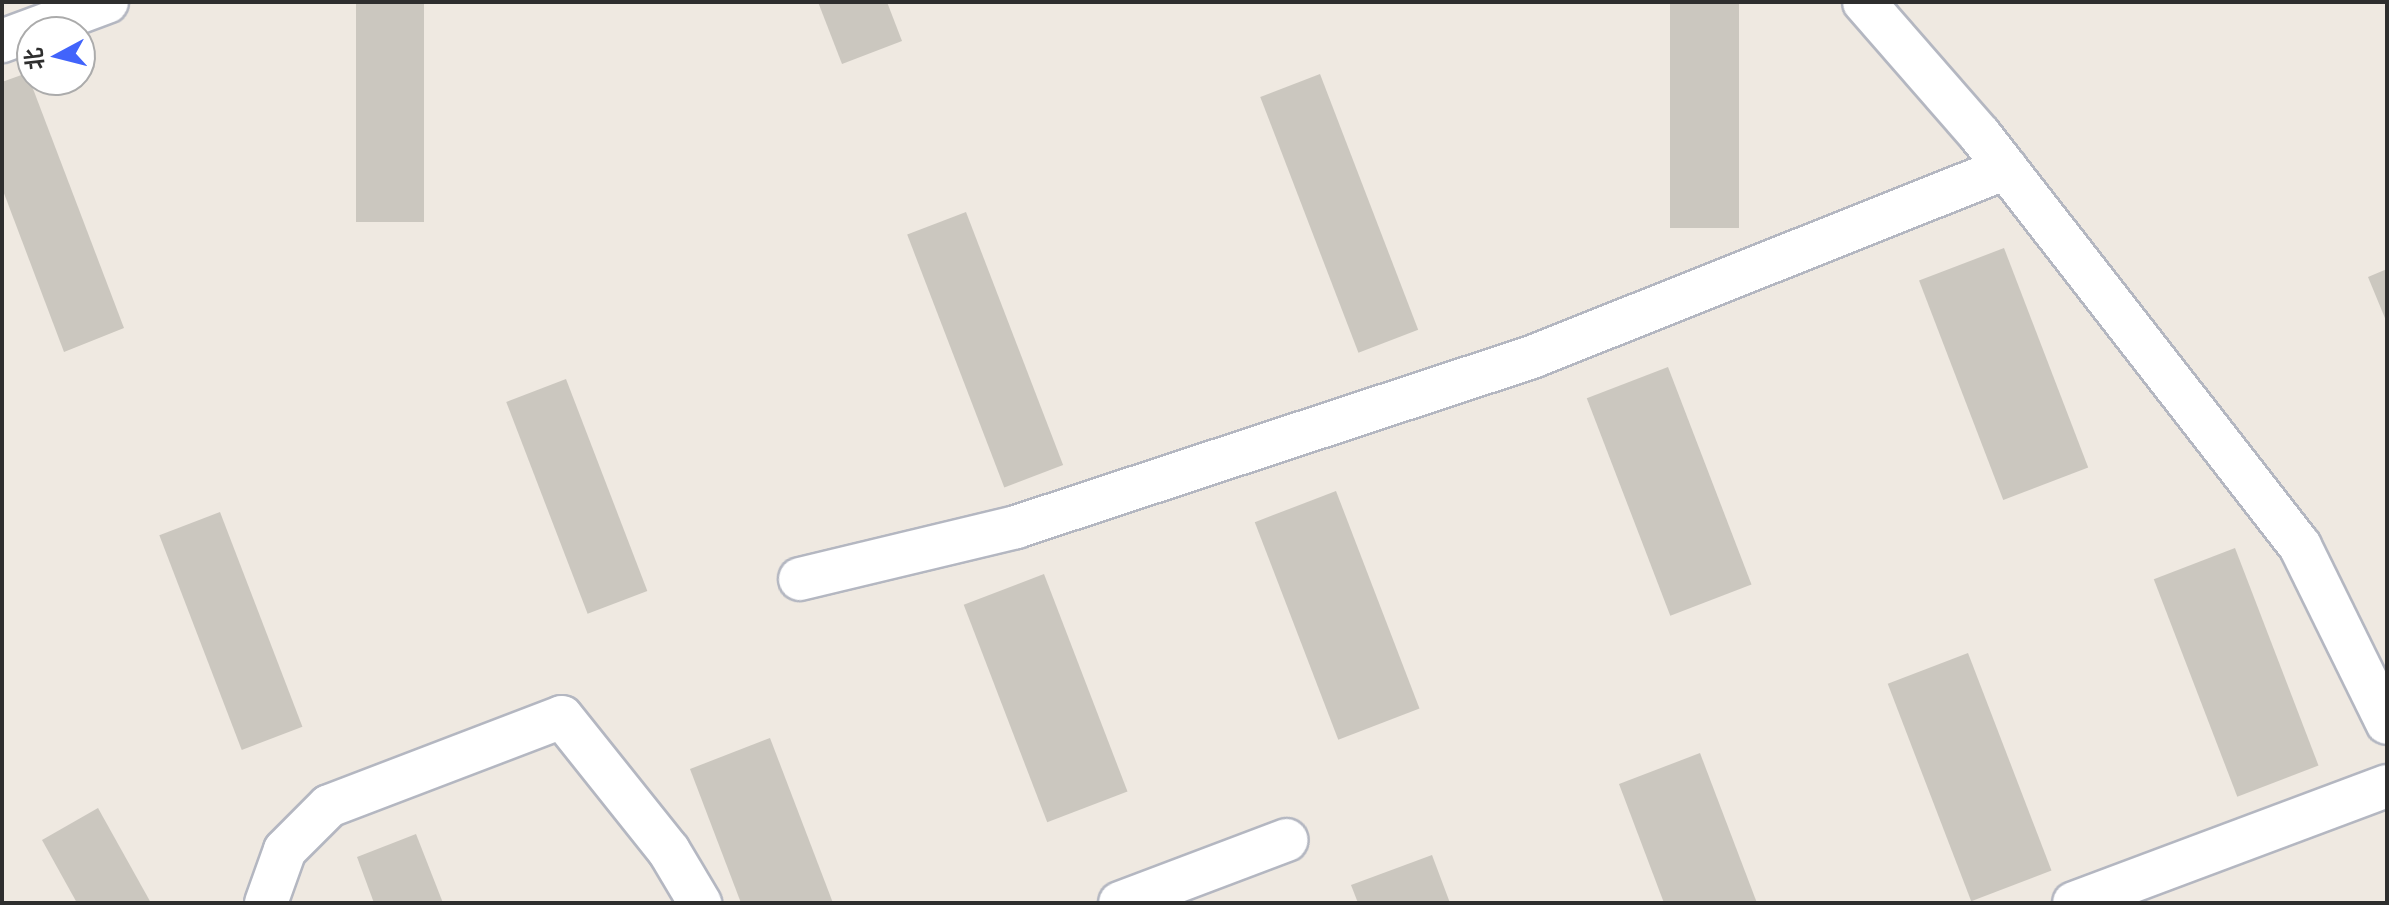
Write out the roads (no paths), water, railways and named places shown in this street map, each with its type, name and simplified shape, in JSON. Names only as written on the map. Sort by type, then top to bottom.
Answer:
[{"type":"street","points":[[2,41],[107,2]]},
{"type":"street","points":[[1864,2],[2006,168],[2300,546],[2387,723]]},
{"type":"street","points":[[800,579],[1016,527],[1532,357],[2006,168]]},
{"type":"street","points":[[266,903],[285,850],[329,806],[562,717],[669,851],[700,903]]},
{"type":"street","points":[[2074,903],[2387,786]]},
{"type":"street","points":[[1120,903],[1287,840]]}]
